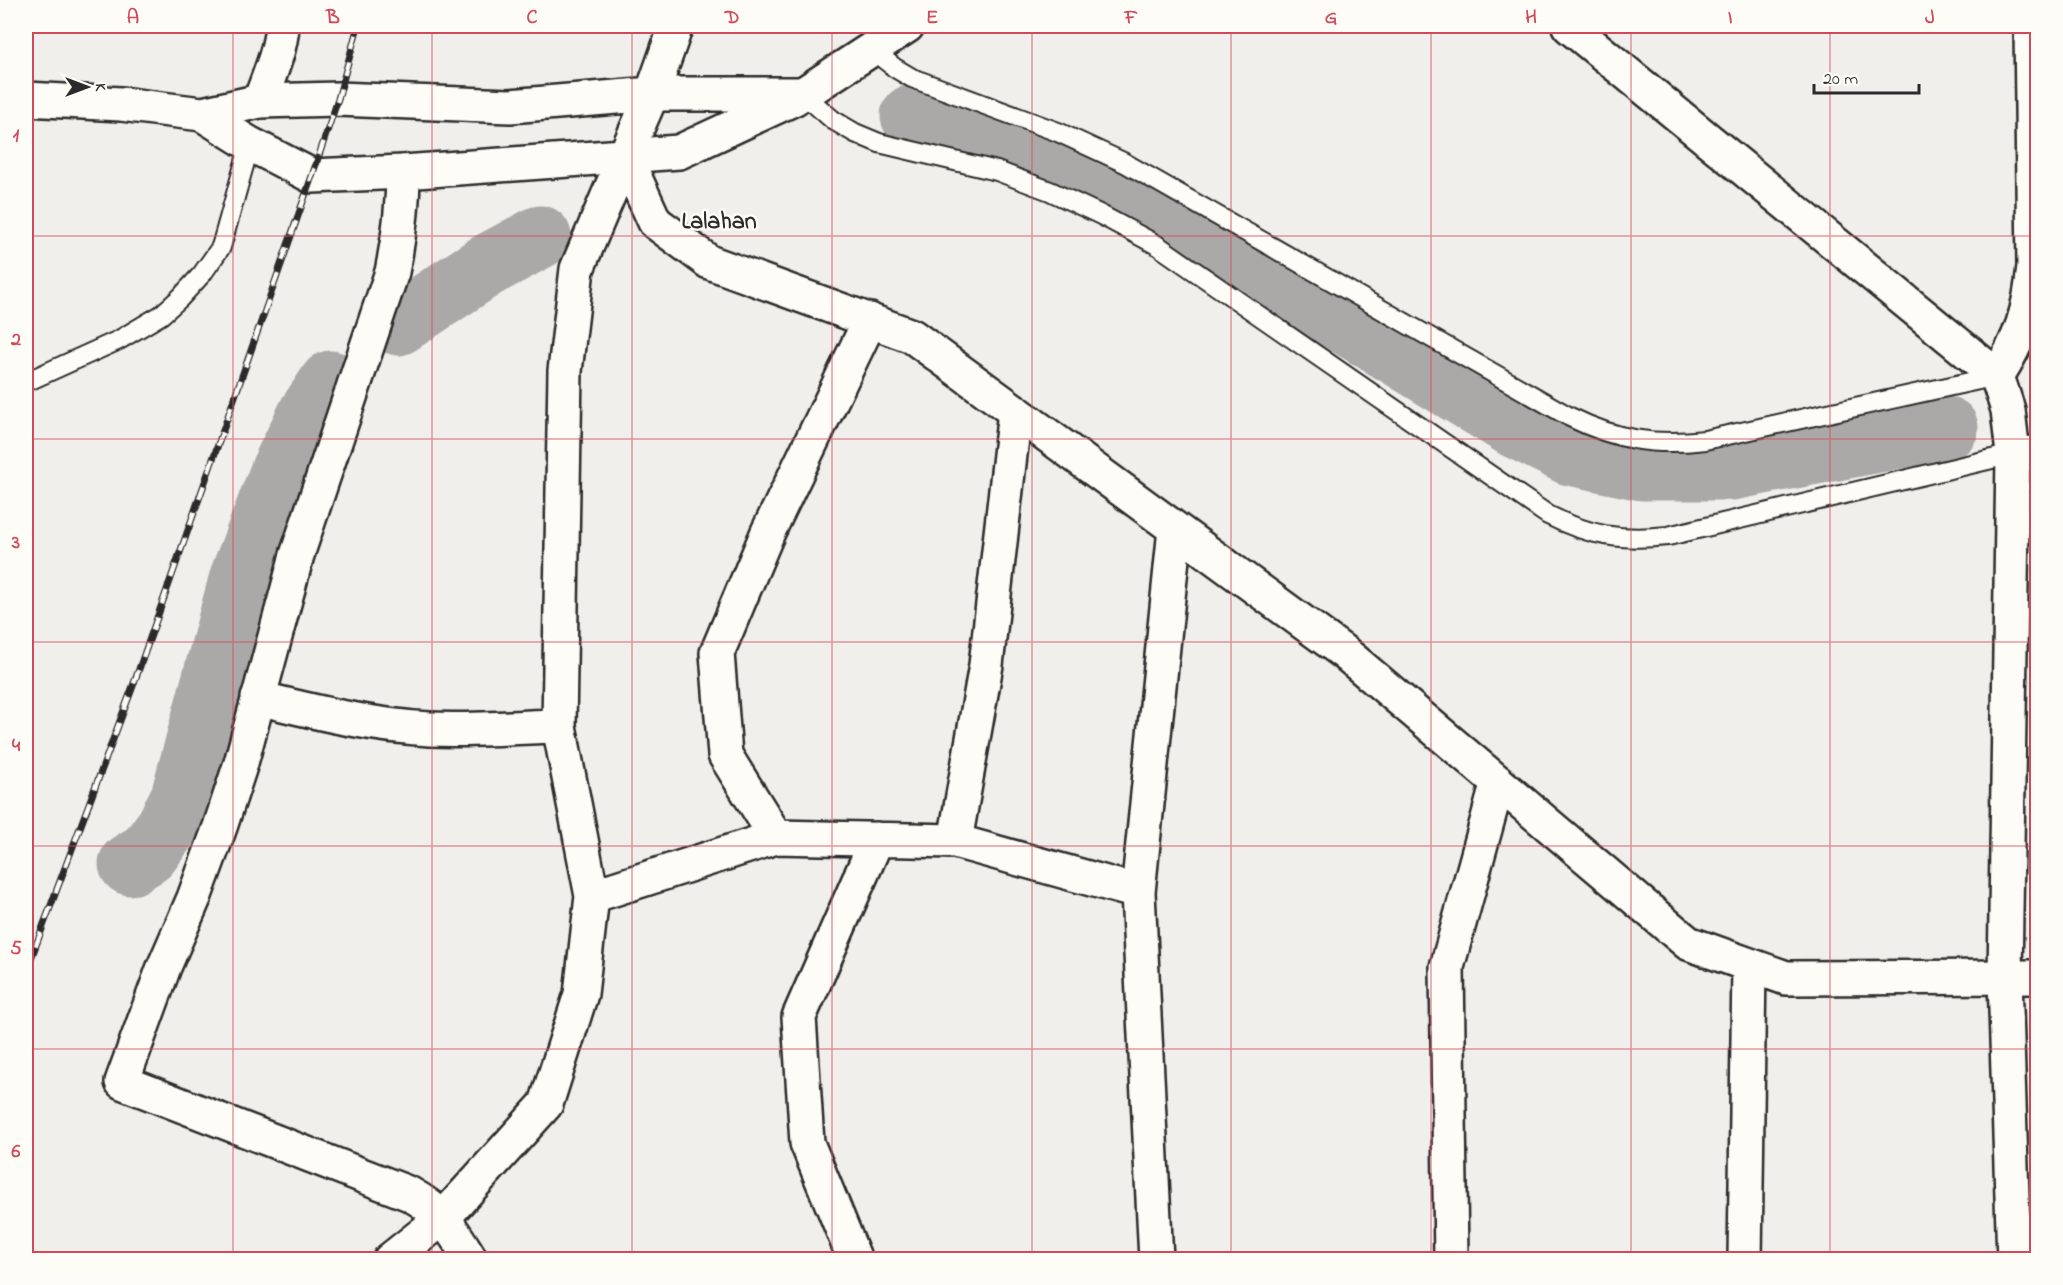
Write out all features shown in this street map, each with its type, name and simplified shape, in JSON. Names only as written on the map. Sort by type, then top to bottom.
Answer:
[{"type":"street","points":[[260,101],[273,68],[282,26]]},
{"type":"street","points":[[390,1260],[444,1217],[546,1104],[581,994],[592,896],[559,726],[565,372],[577,269],[652,94],[676,26]]},
{"type":"street","points":[[202,114],[250,144],[312,176],[404,172],[679,152],[803,94],[907,26]]},
{"type":"street","points":[[1569,26],[2015,363]]},
{"type":"street","points":[[2014,1260],[2005,978],[2025,453],[2008,410],[2015,363],[2027,315],[2034,266],[2031,26]]},
{"type":"street","points":[[26,99],[121,104],[202,114],[260,101],[338,99],[510,106],[652,94],[803,94]]},
{"type":"street","points":[[625,156],[655,222],[709,262],[912,336],[1345,653],[1688,943],[1786,978],[2037,977]]},
{"type":"street","points":[[404,172],[403,205],[392,272],[297,555],[241,763],[194,898],[164,967],[122,1082],[410,1194],[444,1217],[476,1258]]},
{"type":"street","points":[[776,837],[725,755],[717,653],[768,532],[870,320]]},
{"type":"street","points":[[955,841],[986,665],[1014,411]]},
{"type":"street","points":[[1156,1260],[1138,892],[1175,529]]},
{"type":"street","points":[[258,698],[324,714],[431,729],[559,726]]},
{"type":"street","points":[[1451,1260],[1447,967],[1498,782]]},
{"type":"street","points":[[592,896],[776,837],[955,841],[1138,892]]},
{"type":"street","points":[[855,1260],[807,1143],[799,1017],[877,839]]},
{"type":"street","points":[[1745,1260],[1749,965]]},
{"type":"lane","points":[[871,50],[895,68],[921,82],[995,107],[1058,132],[1125,163],[1570,417],[1597,430],[1626,439],[1655,443],[1705,440],[2015,363]]},
{"type":"lane","points":[[803,94],[832,120],[855,133],[879,142],[997,171],[1050,191],[1129,230],[1209,281],[1548,515],[1569,526],[1592,533],[1616,538],[1642,539],[1668,536],[2025,453]]},
{"type":"lane","points":[[26,382],[119,340],[154,319],[180,298],[202,274],[221,247],[250,144]]},
{"type":"waterway","points":[[912,116],[976,129],[1044,152],[1130,197],[1364,334],[1514,426],[1570,454],[1642,469],[1731,469],[1947,428]]},
{"type":"waterway","points":[[398,324],[486,266],[540,237]]},
{"type":"waterway","points":[[130,864],[148,853],[167,827],[182,797],[241,577],[282,470],[310,413],[331,382]]},
{"type":"railway","points":[[26,972],[133,686],[206,479],[338,99],[358,26]]},
{"type":"district","name":"Lalahan","points":[[719,220]]}]
